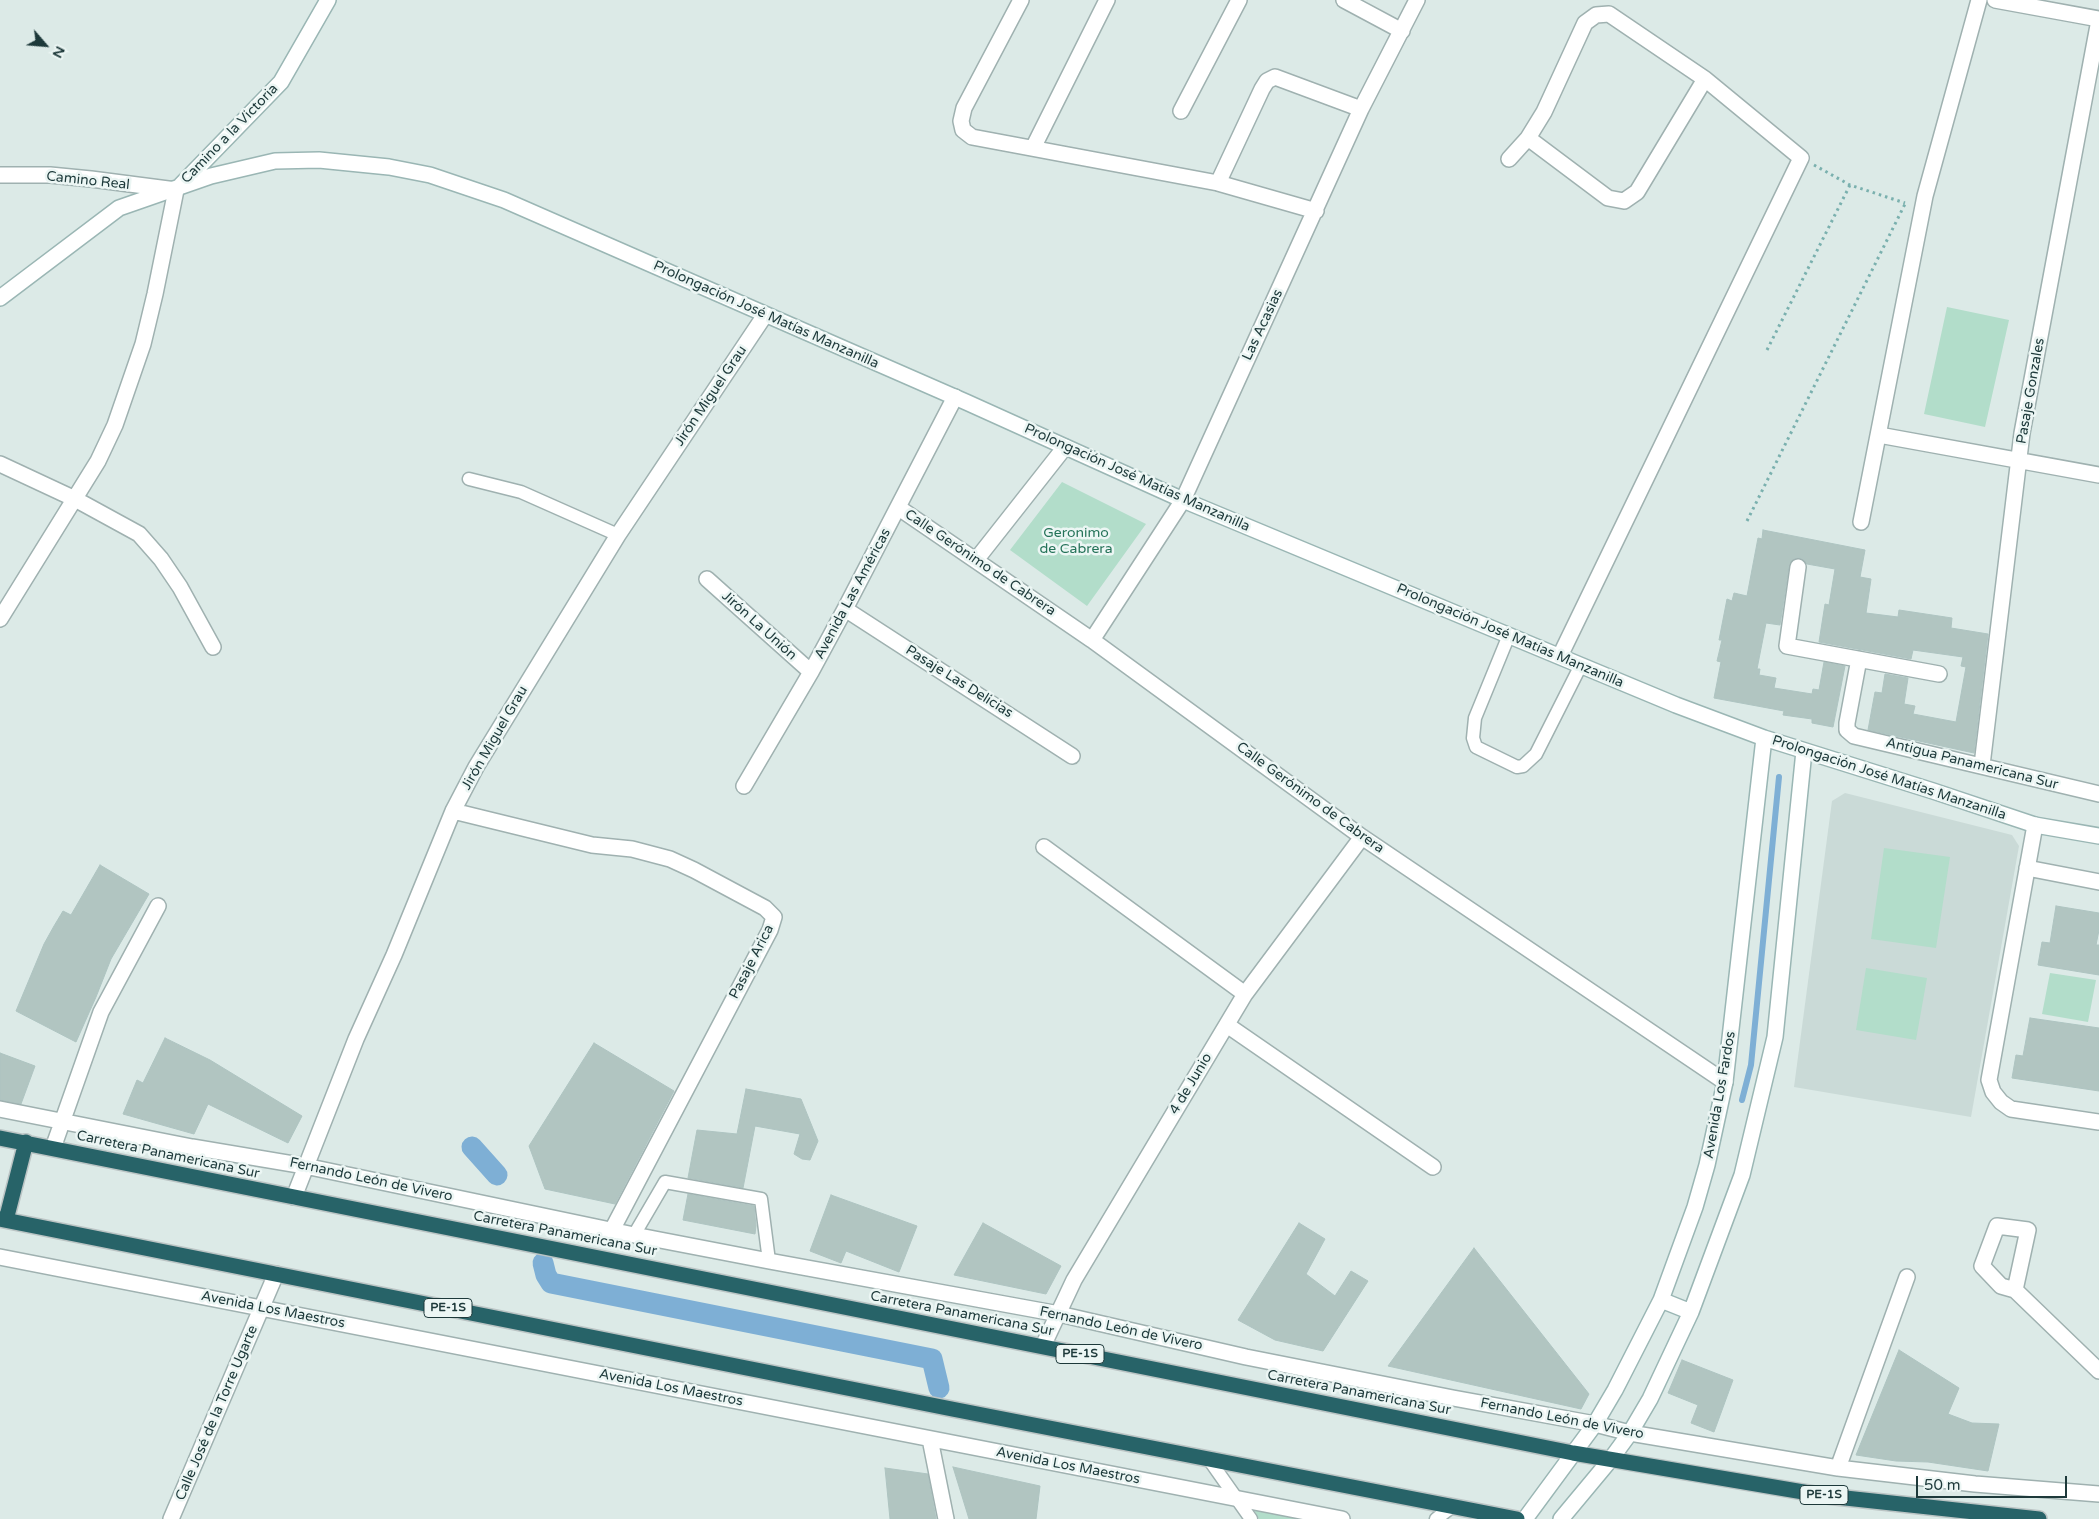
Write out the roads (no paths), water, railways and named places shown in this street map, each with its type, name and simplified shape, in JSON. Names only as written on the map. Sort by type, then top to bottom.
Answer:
[{"type":"highway","name":"Carretera Panamericana Sur","points":[[0,1138],[1573,1453],[1827,1496],[2039,1519]]},
{"type":"highway","points":[[3,1219],[26,1142]]},
{"type":"highway","name":"PE-1S","points":[[3,1219],[952,1409],[1517,1519]]},
{"type":"street","name":"Camino a la Victoria","points":[[176,190],[281,82],[328,0]]},
{"type":"street","points":[[1021,0],[964,108],[961,121],[963,130],[972,137],[1218,183],[1316,211]]},
{"type":"street","points":[[1033,148],[1107,0]]},
{"type":"street","points":[[1181,110],[1239,0]]},
{"type":"street","points":[[1344,0],[1402,30]]},
{"type":"street","name":"Las Acasias","points":[[1092,640],[1183,500],[1361,109],[1417,0]]},
{"type":"street","points":[[1861,522],[1923,209],[1979,0]]},
{"type":"street","points":[[1995,0],[2099,19]]},
{"type":"street","points":[[1509,159],[1528,138],[1544,112],[1585,23],[1596,15],[1609,14],[1706,79],[1801,158],[1560,656]]},
{"type":"street","name":"Pasaje Gonzales","points":[[1982,765],[2019,459],[2031,384],[2099,19]]},
{"type":"street","points":[[1218,183],[1267,81],[1275,77],[1361,109]]},
{"type":"street","points":[[1528,138],[1608,198],[1624,201],[1636,192],[1706,79]]},
{"type":"street","name":"Prolongación José Matías Manzanilla","points":[[0,298],[119,208],[176,190],[211,176],[275,160],[357,162],[414,172],[464,185],[504,200],[1183,500],[1676,705],[1804,752],[1933,791],[2035,825],[2099,836]]},
{"type":"street","name":"Camino Real","points":[[0,175],[50,175],[176,190]]},
{"type":"street","points":[[0,619],[98,461],[115,425],[134,372],[155,294],[176,190]]},
{"type":"street","name":"Jirón Miguel Grau","points":[[294,1198],[356,1039],[394,955],[453,811],[496,732],[618,535],[765,315]]},
{"type":"street","name":"Avenida Las Américas","points":[[744,786],[845,610],[955,398]]},
{"type":"street","points":[[1879,435],[2099,475]]},
{"type":"street","points":[[976,560],[1065,447]]},
{"type":"street","points":[[0,464],[75,499],[139,534],[161,559],[180,587],[213,647]]},
{"type":"street","name":"Calle Gerónimo de Cabrera","points":[[899,508],[1092,640],[1362,837],[1725,1082]]},
{"type":"street","points":[[1798,568],[1787,646],[1939,674]]},
{"type":"street","name":"Jirón La Unión","points":[[707,579],[811,672]]},
{"type":"street","name":"Pasaje Las Delicias","points":[[845,610],[1033,729],[1072,756]]},
{"type":"street","name":"Antigua Panamericana Sur","points":[[1859,660],[1847,730],[1854,736],[2099,794]]},
{"type":"street","name":"Avenida Los Fardos","points":[[1525,1519],[1595,1424],[1615,1390],[1661,1300],[1708,1164],[1725,1082],[1764,738]]},
{"type":"street","points":[[1561,1519],[1611,1459],[1630,1433],[1650,1399],[1691,1312],[1742,1174],[1775,1037],[1804,752]]},
{"type":"street","name":"Pasaje Arica","points":[[453,811],[592,845],[632,849],[670,859],[765,908],[774,917],[770,930],[612,1230]]},
{"type":"street","points":[[2035,825],[1989,1080],[1993,1092],[2001,1102],[2011,1109],[2099,1122]]},
{"type":"street","name":"4 de Junio","points":[[1043,1346],[1074,1280],[1245,994],[1362,837]]},
{"type":"street","points":[[1044,848],[1245,994]]},
{"type":"street","points":[[2027,868],[2099,882]]},
{"type":"street","points":[[53,1148],[101,1012],[158,906]]},
{"type":"street","points":[[1227,1025],[1433,1167]]},
{"type":"street","name":"Fernando León de Vivero","points":[[0,1110],[192,1147],[305,1166],[634,1235],[1059,1314],[1265,1360],[1453,1398],[1595,1424],[1630,1433],[1838,1468],[1966,1483],[2099,1494]]},
{"type":"street","name":"Avenida Los Maestros","points":[[0,1257],[1342,1519]]},
{"type":"street","name":"Calle José de la Torre Ugarte","points":[[171,1519],[276,1274]]},
{"type":"street","points":[[1838,1468],[1907,1278]]},
{"type":"street","points":[[2015,1290],[2099,1371]]},
{"type":"street","points":[[1661,1300],[1691,1312]]},
{"type":"street","points":[[930,1439],[946,1519]]},
{"type":"lane","points":[[470,479],[521,492],[618,535]]},
{"type":"lane","points":[[1509,635],[1475,718],[1473,738],[1476,747],[1516,767],[1523,766],[1536,754],[1581,665]]},
{"type":"lane","points":[[634,1235],[665,1182],[761,1199],[769,1261]]},
{"type":"lane","points":[[1208,1458],[1251,1519]]},
{"type":"lane","points":[[1436,1519],[1453,1506]]},
{"type":"waterway","points":[[1742,1100],[1751,1065],[1779,777]]},
{"type":"waterway","points":[[472,1147],[497,1175]]},
{"type":"waterway","points":[[543,1263],[546,1275],[551,1283],[932,1359],[939,1388]]},
{"type":"park label","name":"Geronimo de Cabrera","points":[[1076,542]]}]
